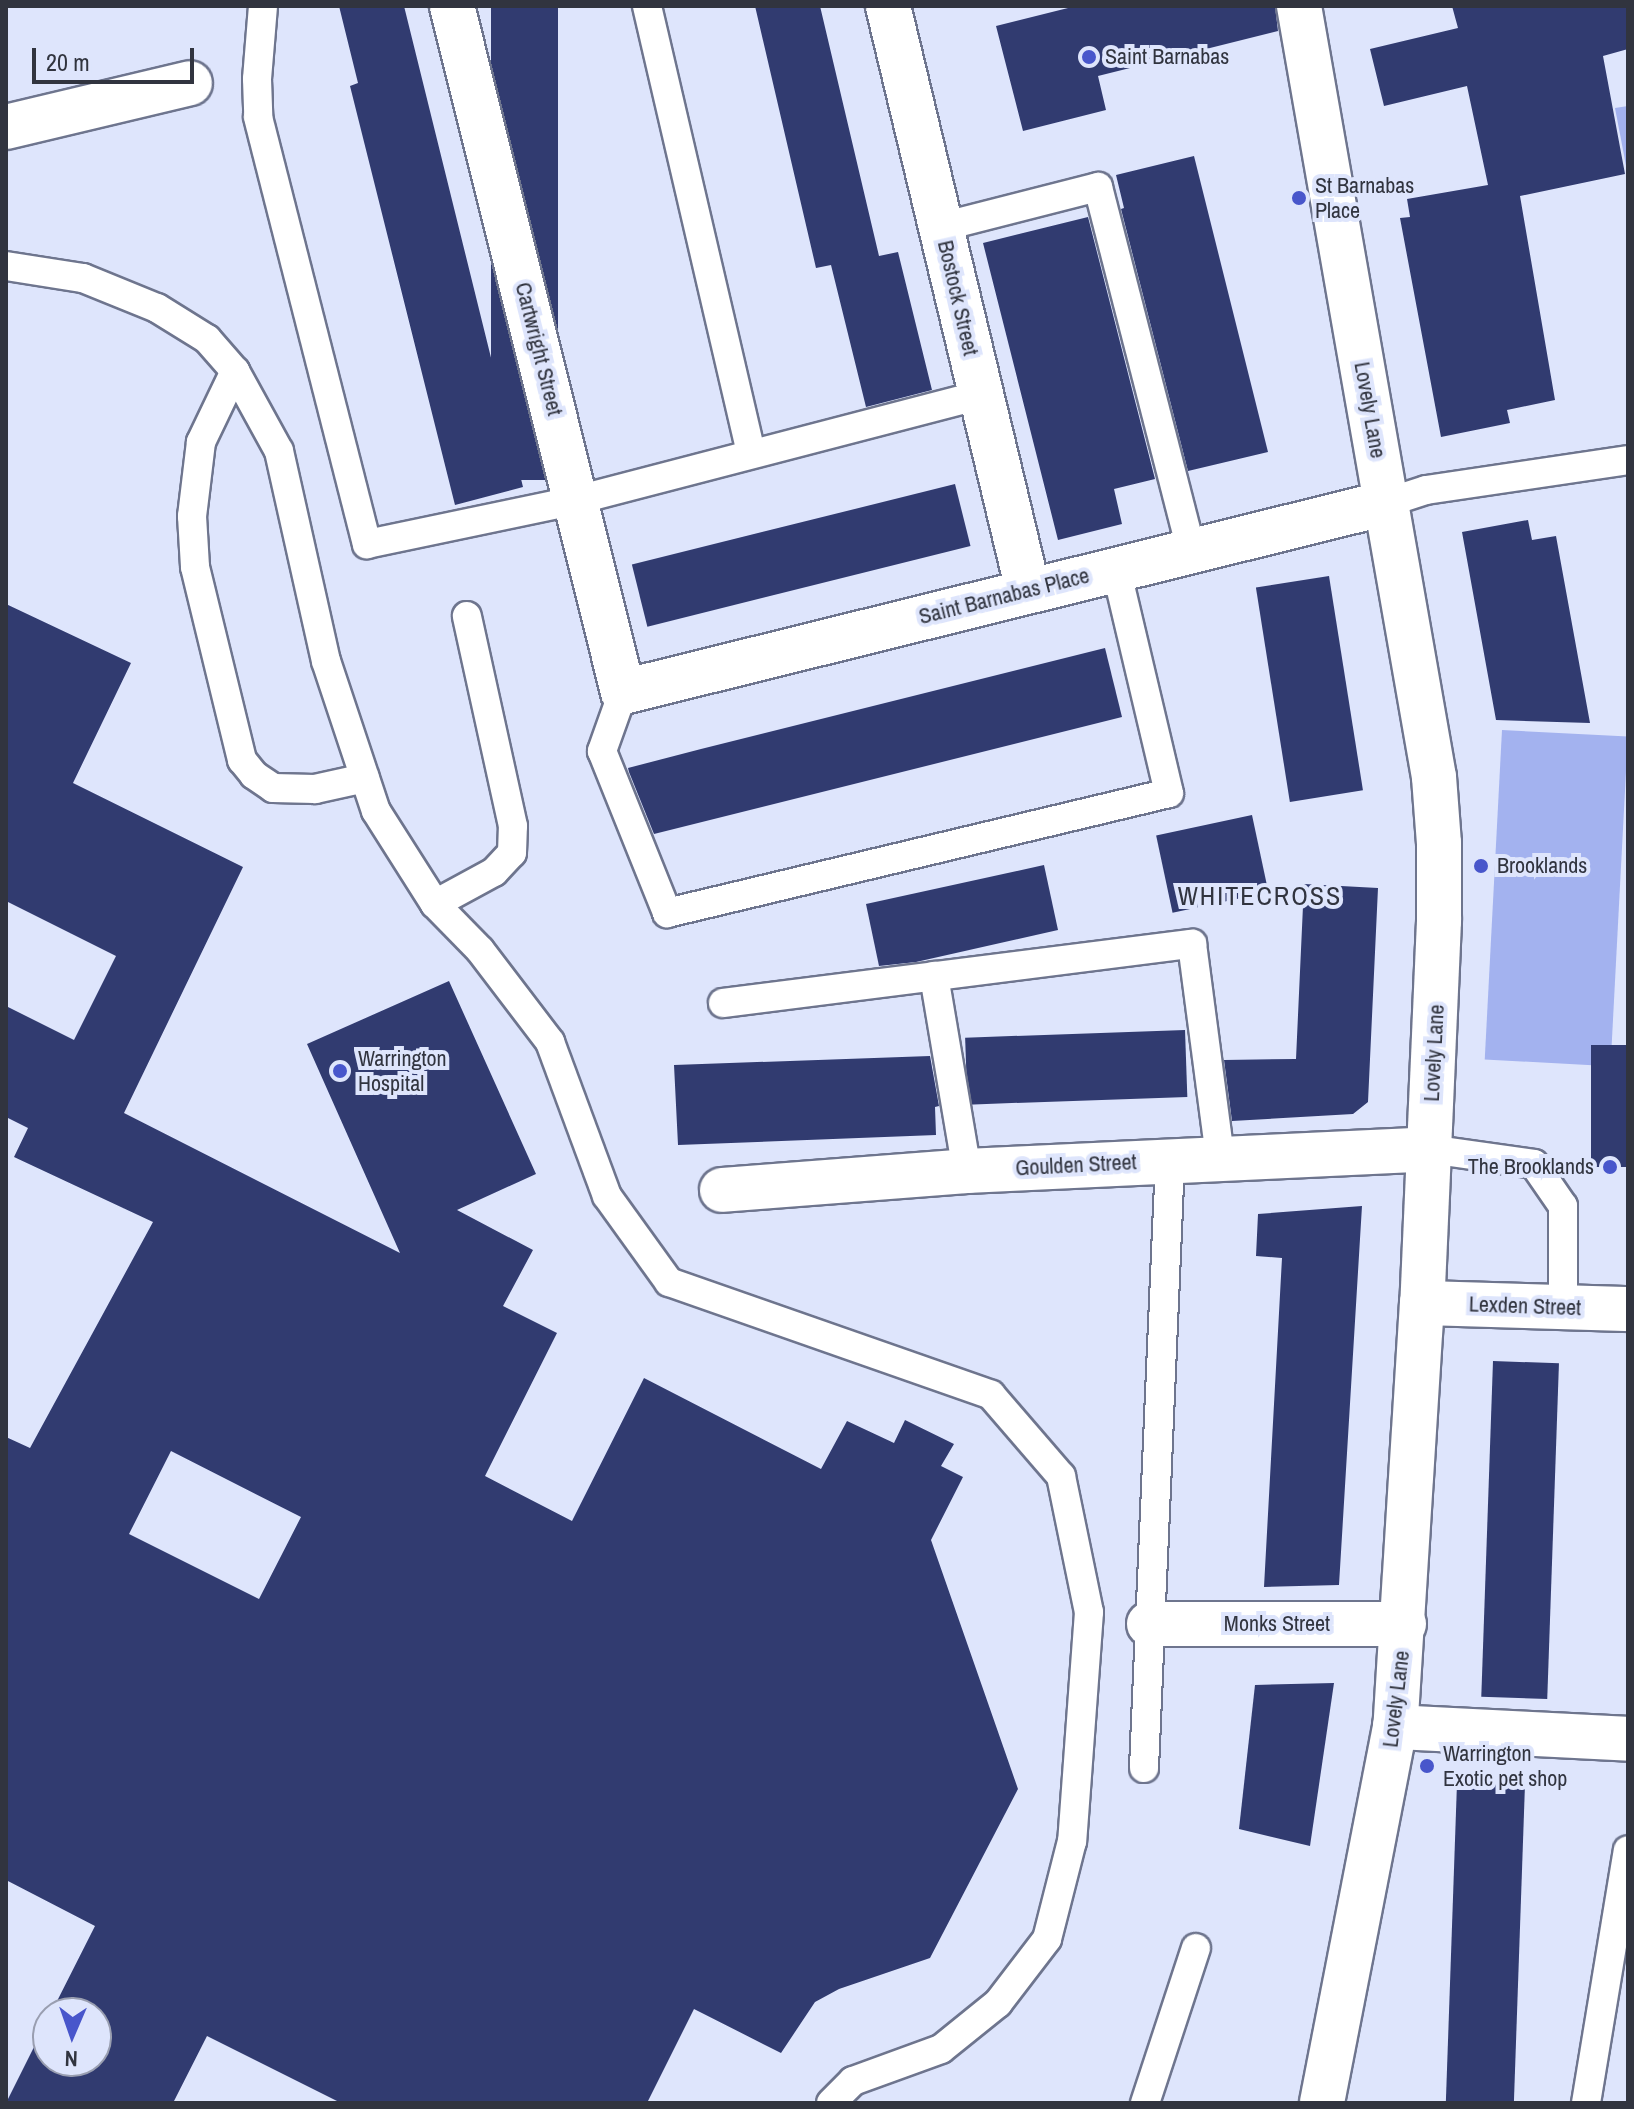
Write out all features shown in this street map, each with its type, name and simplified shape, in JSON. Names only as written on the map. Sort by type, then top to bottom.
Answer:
[{"type":"street","name":"Cartwright Street","points":[[452,6],[623,692]]},
{"type":"street","name":"Bostock Street","points":[[888,6],[1028,590]]},
{"type":"street","name":"Lovely Lane","points":[[1299,6],[1434,777],[1439,843],[1422,1303],[1404,1624],[1395,1727],[1322,2103]]},
{"type":"street","points":[[6,127],[190,83]]},
{"type":"street","name":"Saint Barnabas Place","points":[[623,692],[1386,503]]},
{"type":"street","name":"Goulden Street","points":[[722,1190],[967,1171],[1429,1149]]},
{"type":"street","name":"Lexden Street","points":[[1422,1303],[1628,1309]]},
{"type":"street","name":"Monks Street","points":[[1149,1624],[1404,1624]]},
{"type":"street","points":[[1395,1727],[1628,1739]]},
{"type":"lane","points":[[263,6],[257,79],[258,117],[367,544],[577,500],[981,395]]},
{"type":"lane","points":[[647,6],[751,453]]},
{"type":"lane","points":[[941,227],[1098,187],[1191,550]]},
{"type":"lane","points":[[6,266],[83,278],[157,308],[207,339],[235,371],[279,451],[326,661],[376,811],[435,904],[480,950],[550,1042],[607,1196],[669,1282],[991,1395],[1061,1476],[1089,1612],[1072,1841],[1047,1939],[998,2003],[941,2049],[853,2081],[831,2103]]},
{"type":"lane","points":[[235,371],[201,442],[192,516],[195,567],[242,760],[254,775],[273,788],[315,789],[365,778]]},
{"type":"lane","points":[[1386,503],[1426,490],[1628,460]]},
{"type":"lane","points":[[623,692],[602,751],[667,913],[1169,793],[1116,568]]},
{"type":"lane","points":[[435,904],[494,872],[512,853],[513,826],[467,616]]},
{"type":"lane","points":[[723,1003],[1192,944],[1220,1157]]},
{"type":"lane","points":[[934,976],[967,1171]]},
{"type":"lane","points":[[1429,1149],[1534,1164],[1563,1206],[1563,1307]]},
{"type":"lane","points":[[1144,1768],[1170,1160]]},
{"type":"lane","points":[[1586,2103],[1619,1963],[1628,1850]]},
{"type":"lane","points":[[1145,2103],[1196,1948]]},
{"type":"shaded area","points":[[1628,106],[1628,176],[1615,108]]},
{"type":"shaded area","points":[[1502,730],[1628,737],[1611,1066],[1485,1060]]},
{"type":"building","points":[[339,6],[404,6],[523,487],[455,505],[350,86],[358,83]]},
{"type":"building","points":[[491,6],[558,6],[558,480],[491,480]]},
{"type":"building","points":[[755,6],[820,6],[879,256],[898,252],[932,390],[866,407],[831,265],[816,268]]},
{"type":"building","name":"Saint Barnabas","points":[[1076,6],[1275,6],[1278,31],[1098,76],[1106,110],[1023,131],[996,26]]},
{"type":"building","points":[[1452,6],[1628,6],[1628,49],[1603,56],[1625,174],[1520,196],[1555,400],[1507,410],[1510,423],[1441,437],[1400,218],[1410,217],[1407,199],[1488,185],[1467,86],[1384,106],[1370,49],[1458,28]]},
{"type":"building","points":[[1194,156],[1268,452],[1188,471],[1121,209],[1124,208],[1116,175]]},
{"type":"building","points":[[1088,217],[1155,479],[1114,489],[1122,524],[1058,540],[983,243]]},
{"type":"building","points":[[955,484],[970,546],[647,627],[632,565]]},
{"type":"building","points":[[1528,520],[1532,540],[1556,536],[1590,723],[1496,720],[1462,532]]},
{"type":"building","points":[[1329,576],[1363,790],[1290,802],[1256,588]]},
{"type":"building","points":[[6,604],[131,663],[73,783],[243,867],[124,1113],[400,1253],[307,1044],[449,981],[536,1174],[457,1210],[533,1250],[503,1306],[557,1333],[485,1476],[572,1521],[644,1378],[821,1469],[847,1421],[894,1443],[905,1420],[954,1444],[941,1466],[963,1477],[931,1540],[1018,1789],[930,1958],[839,1989],[815,2002],[781,2053],[694,2009],[647,2103],[341,2103],[207,2036],[173,2103],[6,2103],[32,2051],[32,2077],[112,2077],[112,1997],[59,1997],[95,1926],[6,1880],[6,1437],[30,1448],[153,1222],[14,1157],[28,1128],[6,1117],[6,1006],[74,1040],[116,956],[6,901]],"holes":[[[171,1451],[301,1517],[259,1599],[129,1534]]]},
{"type":"building","points":[[1105,648],[1122,717],[654,834],[629,772],[628,768]]},
{"type":"building","points":[[1252,815],[1268,892],[1173,913],[1156,835]]},
{"type":"building","points":[[1044,865],[1058,930],[916,962],[879,966],[866,904]]},
{"type":"building","points":[[1304,884],[1378,888],[1368,1102],[1353,1114],[1232,1121],[1224,1060],[1296,1059]]},
{"type":"building","points":[[1185,1030],[1187,1097],[967,1105],[965,1038]]},
{"type":"building","points":[[1591,1045],[1628,1045],[1628,1167],[1591,1167]]},
{"type":"building","points":[[930,1056],[939,1106],[935,1107],[936,1135],[678,1145],[674,1065]]},
{"type":"building","points":[[1362,1206],[1339,1585],[1264,1587],[1282,1258],[1256,1256],[1258,1214]]},
{"type":"building","points":[[1493,1361],[1559,1363],[1547,1699],[1481,1697]]},
{"type":"building","points":[[1334,1683],[1310,1846],[1239,1829],[1255,1685]]},
{"type":"building","points":[[1457,1783],[1525,1785],[1514,2103],[1446,2103]]},
{"type":"place","name":"Saint Barnabas","points":[[1089,57]]},
{"type":"place","name":"St Barnabas Place","points":[[1299,198]]},
{"type":"place","name":"Brooklands","points":[[1481,866]]},
{"type":"place","name":"Warrington Hospital","points":[[340,1071]]},
{"type":"place","name":"The Brooklands","points":[[1610,1167]]},
{"type":"place","name":"Warrington Exotic pet shop","points":[[1427,1766]]},
{"type":"district","name":"WHITECROSS","points":[[1260,896]]}]
